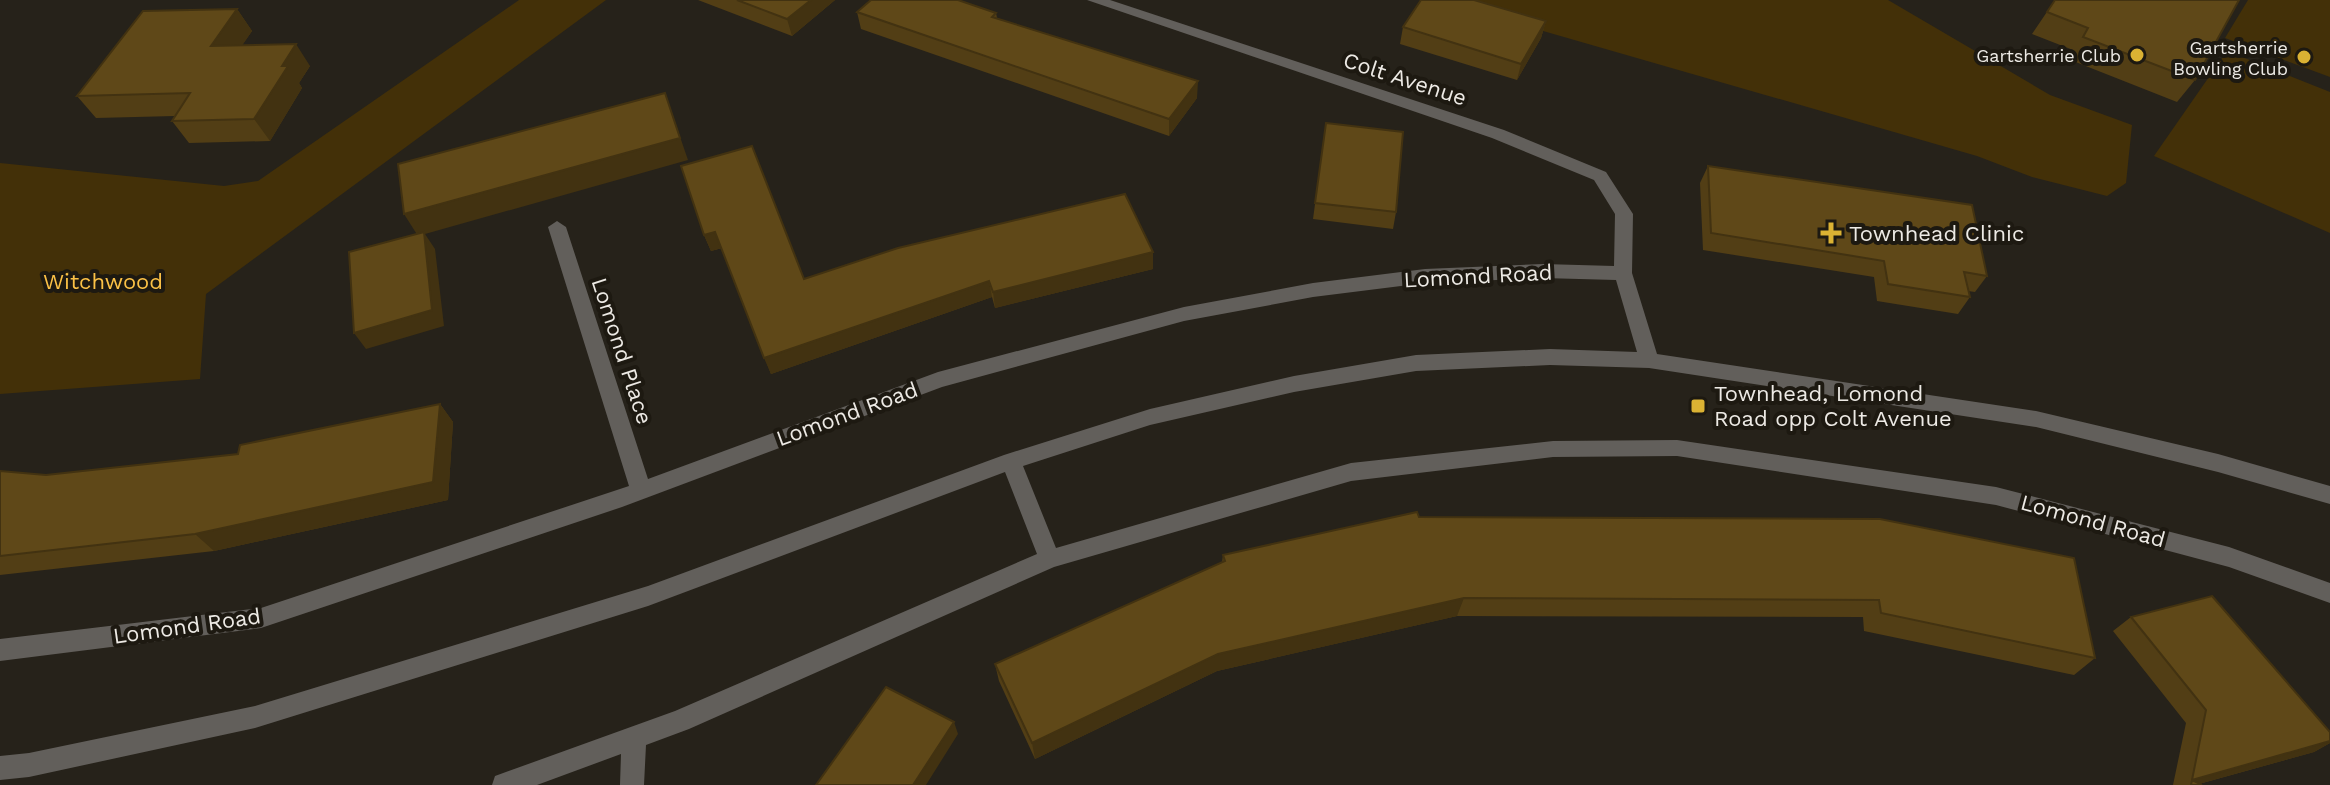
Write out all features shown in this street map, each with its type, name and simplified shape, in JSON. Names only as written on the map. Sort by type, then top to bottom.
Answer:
[{"type":"street","name":"Colt Avenue","points":[[1095,0],[1498,134],[1600,176],[1624,214],[1623,273]]},
{"type":"street","name":"Lomond Place","points":[[557,227],[641,489]]},
{"type":"street","name":"Lomond Road","points":[[0,650],[261,618],[641,489],[938,380],[1184,314],[1313,290],[1425,276],[1543,271],[1623,273]]},
{"type":"street","points":[[1623,273],[1649,360]]},
{"type":"street","points":[[0,768],[29,765],[270,713],[648,596],[1011,461],[1150,417],[1294,384],[1416,363],[1550,357],[1649,360],[2036,419],[2218,463],[2330,495]]},
{"type":"street","name":"Lomond Road","points":[[504,785],[634,738],[1050,559],[1351,472],[1553,449],[1677,448],[1996,496],[2229,557],[2330,593]]},
{"type":"street","points":[[1011,461],[1050,559]]},
{"type":"street","points":[[632,785],[634,738]]},
{"type":"green space","name":"Witchwood","points":[[519,0],[606,0],[206,294],[200,379],[0,394],[0,163],[224,186],[258,181]]},
{"type":"green space","points":[[1436,0],[1888,0],[2050,95],[2132,125],[2126,183],[2107,196],[2032,177],[1977,156]]},
{"type":"green space","name":"Gartsherrie Bowling Club","points":[[2248,0],[2330,0],[2330,77],[2225,38]]},
{"type":"green space","points":[[2227,51],[2330,92],[2330,233],[2154,156]]},
{"type":"building","points":[[737,0],[811,0],[787,19]]},
{"type":"building","points":[[871,0],[958,0],[996,13],[992,17],[1198,81],[1169,119],[857,12]]},
{"type":"building","points":[[1421,0],[1474,0],[1546,21],[1521,64],[1403,27]]},
{"type":"building","name":"Gartsherrie Club","points":[[2055,0],[2239,0],[2195,80],[2083,37],[2088,28],[2047,12]]},
{"type":"building","points":[[237,9],[211,46],[296,44],[282,66],[288,66],[254,119],[172,121],[190,93],[77,96],[143,11]]},
{"type":"building","points":[[665,93],[680,138],[404,214],[398,164]]},
{"type":"building","points":[[1326,123],[1403,132],[1396,212],[1315,203]]},
{"type":"building","points":[[752,146],[804,279],[898,248],[1125,194],[1153,252],[993,292],[989,281],[764,358],[715,232],[704,235],[681,166]]},
{"type":"building","points":[[1708,166],[1972,205],[1987,276],[1964,272],[1970,297],[1888,284],[1884,261],[1711,233]]},
{"type":"building","points":[[424,232],[432,310],[354,333],[349,252]]},
{"type":"building","points":[[440,404],[433,482],[195,534],[0,556],[0,471],[46,475],[238,454],[240,445]]},
{"type":"building","points":[[1417,512],[1419,517],[1880,519],[2074,558],[2095,658],[1881,613],[1879,600],[1464,598],[1218,654],[1032,743],[995,664],[1225,561],[1223,555]]},
{"type":"building","points":[[2212,596],[2330,732],[2330,741],[2192,780],[2206,710],[2131,617]]},
{"type":"building","points":[[886,687],[954,722],[913,785],[816,785]]},
{"type":"place","name":"Gartsherrie Club","points":[[2137,55]]},
{"type":"place","name":"Gartsherrie Bowling Club","points":[[2304,57]]},
{"type":"place","name":"Townhead Clinic","points":[[1831,233]]},
{"type":"place","name":"Townhead, Lomond Road opp Colt Avenue","points":[[1698,406]]}]
